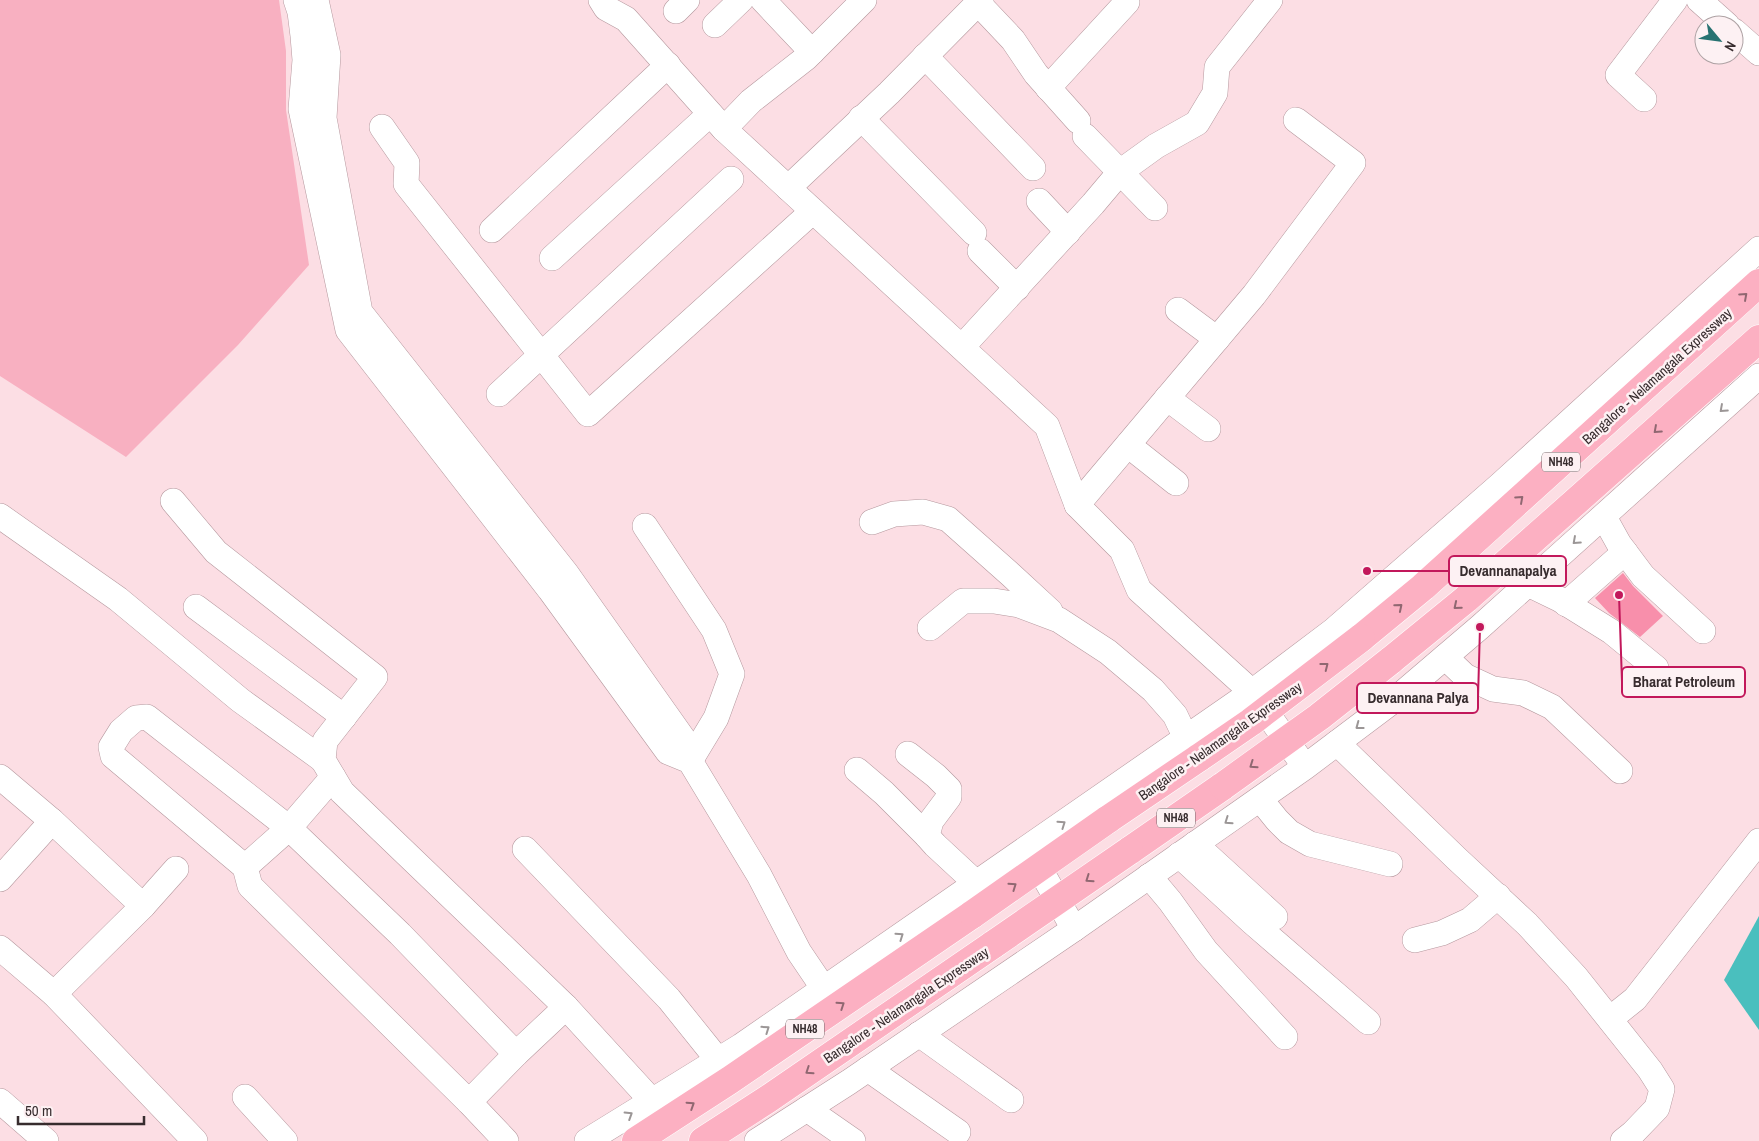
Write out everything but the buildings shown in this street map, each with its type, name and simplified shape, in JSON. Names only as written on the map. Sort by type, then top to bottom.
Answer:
[{"type":"highway","name":"Bangalore - Nelamangala Expressway","points":[[636,1141],[730,1080],[957,925],[1251,722],[1311,677],[1423,587],[1759,283]]},
{"type":"highway","name":"Bangalore - Nelamangala Expressway","points":[[703,1141],[1002,939],[1258,762],[1319,717],[1466,599],[1759,339]]},
{"type":"street","points":[[296,0],[300,12],[305,60],[301,108],[348,330],[550,590],[668,752],[692,758]]},
{"type":"street","points":[[316,0],[328,54],[324,118],[360,312],[566,573],[692,758],[759,875],[799,952],[824,989]]},
{"type":"street","points":[[601,0],[606,8],[626,19],[717,122],[1047,426],[1077,505],[1122,550],[1140,590],[1252,692],[1305,767]]},
{"type":"street","points":[[715,25],[740,0]]},
{"type":"street","points":[[763,0],[812,52]]},
{"type":"street","points":[[962,348],[1120,172],[1156,146],[1197,123],[1216,93],[1217,67],[1270,0]]},
{"type":"street","points":[[1644,99],[1618,75],[1675,0]]},
{"type":"street","points":[[1699,0],[1716,15]]},
{"type":"street","points":[[788,188],[980,2],[1013,40],[1036,74],[1120,172],[1155,208]]},
{"type":"street","points":[[1048,88],[1127,2]]},
{"type":"street","points":[[552,258],[717,122],[751,101],[812,52],[848,5]]},
{"type":"street","points":[[925,56],[1033,168]]},
{"type":"street","points":[[492,230],[668,65]]},
{"type":"street","points":[[861,118],[977,242],[1017,288]]},
{"type":"street","points":[[1077,505],[1254,295],[1354,163],[1296,120]]},
{"type":"street","points":[[382,127],[407,163],[406,184],[588,414],[813,211]]},
{"type":"street","points":[[499,394],[731,179]]},
{"type":"street","points":[[1039,201],[1068,232]]},
{"type":"street","points":[[587,1141],[718,1060],[824,989],[1252,692],[1334,630],[1463,517],[1759,249]]},
{"type":"street","points":[[1178,310],[1217,339]]},
{"type":"street","points":[[757,1141],[868,1069],[1074,929],[1305,767],[1398,697],[1604,517],[1759,376]]},
{"type":"street","points":[[1167,398],[1208,429]]},
{"type":"street","points":[[1128,445],[1176,483]]},
{"type":"street","points":[[173,501],[216,552],[375,677],[325,741],[328,768],[289,828],[245,867]]},
{"type":"street","points":[[872,522],[894,514],[923,512],[948,519],[1012,575],[1059,620],[1108,652],[1153,690],[1175,715],[1186,738]]},
{"type":"street","points":[[0,516],[118,599],[240,700],[328,768],[342,792],[566,1007],[652,1101]]},
{"type":"street","points":[[1604,517],[1625,552],[1643,576],[1703,631]]},
{"type":"street","points":[[645,526],[714,630],[732,674],[716,718],[692,758]]},
{"type":"street","points":[[1566,604],[1625,552]]},
{"type":"street","points":[[1528,584],[1612,632],[1656,668]]},
{"type":"street","points":[[930,628],[963,601],[1019,605],[1059,620]]},
{"type":"street","points":[[196,607],[344,717]]},
{"type":"street","points":[[1445,657],[1465,676],[1493,689],[1523,693],[1552,708],[1620,771]]},
{"type":"street","points":[[506,1141],[469,1102],[250,886],[245,867],[113,756],[111,747],[121,731],[136,718],[148,717],[289,828],[400,934],[516,1054]]},
{"type":"street","points":[[1337,743],[1527,924],[1576,977],[1650,1070],[1662,1089],[1657,1108],[1623,1141]]},
{"type":"street","points":[[908,754],[949,789],[948,797],[931,821],[927,836]]},
{"type":"street","points":[[857,770],[884,793],[935,845],[976,883]]},
{"type":"street","points":[[0,777],[52,821],[143,906]]},
{"type":"street","points":[[1260,799],[1289,832],[1310,844],[1390,864]]},
{"type":"street","points":[[0,879],[52,821]]},
{"type":"street","points":[[1610,1019],[1635,998],[1759,841]]},
{"type":"street","points":[[1028,847],[1074,929]]},
{"type":"street","points":[[525,849],[669,1000],[718,1060]]},
{"type":"street","points":[[1187,850],[1276,918]]},
{"type":"street","points":[[1187,850],[1252,922],[1368,1022]]},
{"type":"street","points":[[54,994],[143,906],[176,869]]},
{"type":"street","points":[[1149,876],[1170,901],[1206,951],[1285,1037]]},
{"type":"street","points":[[1415,940],[1442,933],[1470,920],[1498,896]]},
{"type":"street","points":[[0,948],[54,994],[195,1141]]},
{"type":"street","points":[[469,1102],[566,1007]]},
{"type":"street","points":[[919,1034],[1011,1100]]},
{"type":"street","points":[[868,1069],[958,1132]]},
{"type":"street","points":[[245,1097],[286,1141]]},
{"type":"street","points":[[0,1101],[46,1141]]},
{"type":"street","points":[[807,1109],[853,1141]]},
{"type":"shaded area","points":[[0,0],[279,0],[286,51],[286,110],[309,265],[238,345],[126,457],[0,376]]},
{"type":"water","points":[[1759,916],[1759,1030],[1724,980]]},
{"type":"place","name":"Devannanapalya","points":[[1367,571]]},
{"type":"place","name":"Bharat Petroleum","points":[[1619,595]]},
{"type":"place","name":"Devannana Palya","points":[[1480,627]]}]
